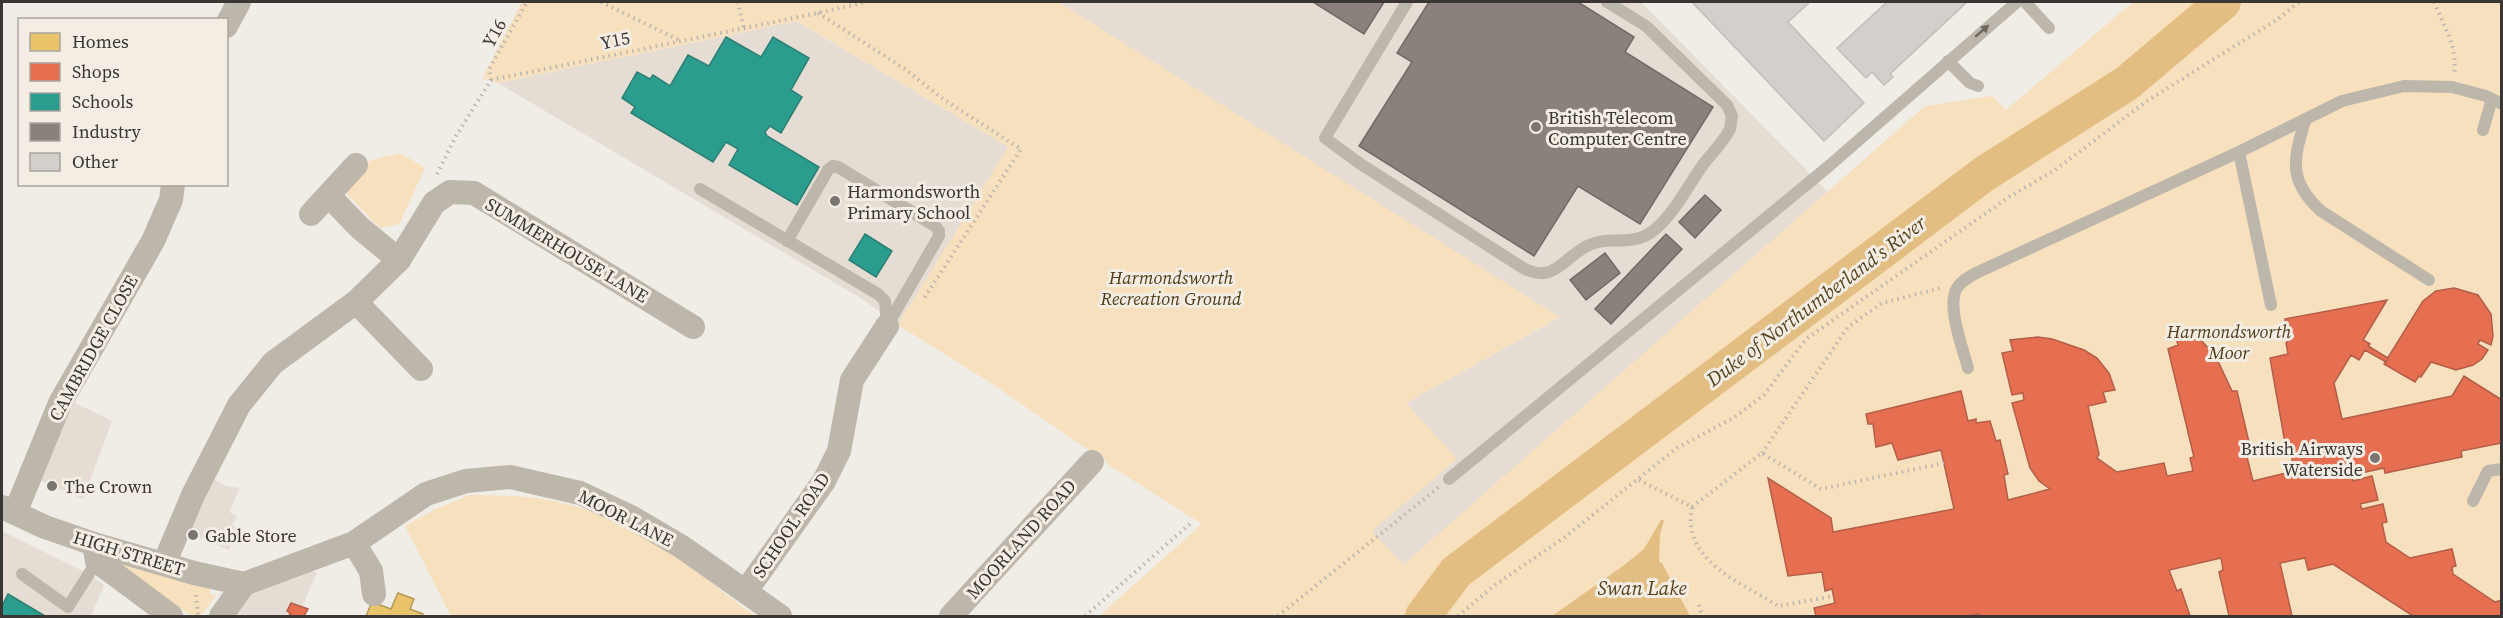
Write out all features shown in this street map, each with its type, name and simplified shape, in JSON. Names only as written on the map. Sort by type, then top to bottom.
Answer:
[{"type":"street","points":[[228,22],[239,2]]},
{"type":"street","points":[[311,214],[356,165]]},
{"type":"street","name":"CAMBRIDGE CLOSE","points":[[8,510],[60,403],[153,241],[171,200],[173,186]]},
{"type":"street","name":"SUMMERHOUSE LANE","points":[[434,204],[450,192],[474,193],[693,327]]},
{"type":"street","points":[[328,196],[360,228],[399,260]]},
{"type":"street","points":[[164,564],[193,495],[239,405],[273,363],[356,302],[399,260],[434,204]]},
{"type":"street","points":[[356,302],[421,369]]},
{"type":"street","name":"SCHOOL ROAD","points":[[746,591],[824,481],[839,451],[852,380],[887,326]]},
{"type":"street","name":"MOORLAND ROAD","points":[[951,616],[1092,462]]},
{"type":"street","name":"MOOR LANE","points":[[252,581],[354,543],[426,494],[466,481],[510,477],[580,493],[631,517],[682,547],[780,616]]},
{"type":"street","name":"HIGH STREET","points":[[8,510],[96,552],[252,581]]},
{"type":"street","points":[[354,543],[371,571],[374,594]]},
{"type":"street","points":[[96,552],[171,616]]},
{"type":"street","points":[[221,616],[252,581]]},
{"type":"lane","points":[[1407,2],[1324,138],[1523,268],[1544,274],[1557,269],[1582,249],[1598,241],[1635,240],[1652,233],[1677,203],[1730,129],[1732,116],[1727,105],[1646,26],[1606,2]]},
{"type":"lane","points":[[1449,479],[1828,166],[2017,2]]},
{"type":"lane","points":[[2025,2],[2049,28]]},
{"type":"lane","points":[[1948,61],[1970,83],[1978,86]]},
{"type":"lane","points":[[1968,368],[1953,308],[1955,292],[1960,284],[1976,273],[2239,152],[2342,101],[2404,86],[2452,87],[2497,102],[2483,130]]},
{"type":"lane","points":[[2304,121],[2295,154],[2297,175],[2308,199],[2321,211],[2429,280]]},
{"type":"lane","points":[[2239,152],[2271,305]]},
{"type":"lane","points":[[787,241],[832,166],[838,166],[935,226],[939,231],[939,236],[887,326]]},
{"type":"lane","points":[[700,189],[882,297],[887,310],[887,326]]},
{"type":"lane","points":[[2473,501],[2488,471],[2502,469]]},
{"type":"lane","points":[[22,574],[68,607],[96,552]]},
{"type":"path","name":"Y16","points":[[434,204],[432,186],[456,136],[492,80],[489,69],[527,2]]},
{"type":"path","points":[[601,2],[680,40]]},
{"type":"path","points":[[738,2],[744,28]]},
{"type":"path","name":"Y15","points":[[492,80],[866,2]]},
{"type":"path","points":[[1458,616],[1495,585],[1565,537],[1677,448],[1735,417],[1764,395],[1806,339],[2009,197],[2055,170],[2147,101],[2278,19],[2299,2]]},
{"type":"path","points":[[2434,2],[2452,39],[2456,54],[2452,87]]},
{"type":"path","points":[[818,13],[905,69],[943,99],[1021,149],[917,309]]},
{"type":"path","points":[[1834,596],[1778,606],[1727,575],[1696,547],[1689,521],[1692,507],[1762,453],[1848,327],[1868,310],[1882,303],[1960,284]]},
{"type":"path","points":[[1762,453],[1821,489],[1944,463]]},
{"type":"path","points":[[1278,616],[1449,479]]},
{"type":"path","points":[[1639,480],[1692,507]]},
{"type":"path","points":[[1085,616],[1191,524]]},
{"type":"path","points":[[1699,605],[1702,616]]},
{"type":"shaded area","points":[[1058,2],[1641,2],[1828,192],[1403,566],[1372,531],[1406,403],[1559,318]]},
{"type":"shaded area","name":"Harmondsworth Primary School","points":[[796,21],[1009,147],[898,325],[862,299],[498,83]]},
{"type":"shaded area","points":[[69,400],[112,421],[83,499],[35,479]]},
{"type":"shaded area","points":[[208,476],[226,486],[240,488],[229,512],[237,516],[232,525],[238,528],[229,550],[179,529]]},
{"type":"shaded area","points":[[2,531],[85,572],[104,585],[91,616],[2,616]]},
{"type":"shaded area","points":[[289,570],[317,572],[298,616],[232,616],[258,583]]},
{"type":"green space","name":"Harmondsworth Recreation Ground","points":[[522,2],[1058,2],[1560,317],[1406,403],[1457,459],[1372,531],[1403,565],[1925,106],[1992,96],[2006,110],[2133,2],[2213,2],[2122,77],[1979,168],[1452,567],[1412,616],[1099,616],[1202,524],[1109,465],[1100,455],[1084,447],[994,385],[898,325],[1008,147],[797,21],[498,83],[482,79]]},
{"type":"green space","name":"Harmondsworth Moor","points":[[2223,2],[2501,2],[2501,616],[1423,616],[1456,572],[1984,174],[2127,83]]},
{"type":"green space","points":[[400,153],[425,168],[399,224],[380,228],[347,194],[354,174],[359,168],[373,160]]},
{"type":"green space","points":[[470,495],[548,500],[584,509],[641,532],[678,557],[755,616],[451,616],[405,526],[436,509]]},
{"type":"green space","points":[[122,558],[210,584],[210,594],[216,596],[200,616],[192,616],[120,566]]},
{"type":"water","name":"Swan Lake","points":[[1661,520],[1664,520],[1660,534],[1659,562],[1662,563],[1690,616],[1552,616],[1644,549]]},
{"type":"building: Homes","points":[[398,593],[414,599],[410,609],[423,614],[422,616],[366,616],[372,602],[391,609]]},
{"type":"building: Shops","points":[[2454,288],[2478,295],[2491,314],[2493,336],[2491,345],[2480,340],[2478,344],[2488,350],[2482,359],[2473,365],[2456,370],[2431,362],[2415,382],[2384,364],[2423,301],[2436,291]]},
{"type":"building: Shops","name":"British Airways Waterside","points":[[2387,300],[2363,340],[2370,344],[2368,346],[2388,358],[2386,362],[2365,350],[2359,360],[2351,355],[2334,383],[2342,419],[2452,396],[2464,376],[2502,400],[2502,443],[2461,451],[2462,457],[2385,473],[2384,468],[2352,475],[2353,481],[2372,476],[2378,500],[2360,504],[2362,509],[2383,504],[2387,522],[2382,523],[2386,542],[2410,558],[2452,549],[2456,566],[2452,567],[2453,574],[2495,602],[2502,600],[2502,616],[2413,616],[2333,564],[2308,570],[2305,558],[2280,563],[2292,616],[2229,616],[2219,572],[2223,570],[2221,558],[2169,570],[2177,591],[2181,589],[2190,616],[1980,616],[1979,614],[1967,616],[1816,616],[1814,608],[1835,603],[1832,589],[1825,591],[1822,572],[1788,576],[1768,478],[1831,518],[1833,532],[1954,509],[1941,450],[1898,460],[1892,443],[1876,447],[1873,424],[1868,424],[1866,414],[1961,391],[1968,421],[1976,419],[1976,423],[1990,421],[1996,441],[2000,440],[2008,474],[2004,475],[2008,500],[2050,489],[2039,481],[2030,468],[2012,403],[2024,400],[2023,393],[2012,395],[2002,353],[2013,351],[2010,340],[2038,337],[2052,339],[2084,350],[2097,358],[2109,373],[2115,390],[2103,392],[2106,402],[2088,406],[2099,454],[2097,458],[2117,472],[2164,463],[2167,476],[2193,471],[2190,458],[2194,457],[2168,349],[2178,345],[2175,334],[2192,330],[2216,357],[2232,391],[2237,391],[2252,455],[2247,457],[2253,481],[2294,471],[2291,453],[2287,454],[2270,358],[2288,354],[2286,343],[2289,340],[2285,319]]},
{"type":"building: Shops","points":[[291,603],[308,609],[304,616],[289,616],[290,613],[287,611]]},
{"type":"building: Schools","points":[[726,37],[761,57],[773,37],[809,58],[791,90],[802,97],[781,133],[770,126],[765,132],[767,136],[819,167],[797,205],[729,165],[738,149],[726,142],[713,162],[631,113],[635,107],[622,98],[637,72],[650,79],[653,75],[670,86],[688,55],[709,66]]},
{"type":"building: Schools","points":[[865,234],[892,251],[876,277],[849,260]]},
{"type":"building: Schools","points":[[8,594],[45,616],[2,616],[2,606]]},
{"type":"building: Industry","points":[[1313,2],[1384,2],[1364,34]]},
{"type":"building: Industry","name":"British Telecom Computer Centre","points":[[1429,2],[1578,2],[1634,37],[1625,52],[1713,107],[1640,224],[1578,186],[1534,256],[1359,146],[1412,62],[1397,53]]},
{"type":"building: Industry","points":[[1705,195],[1721,210],[1695,238],[1679,222]]},
{"type":"building: Industry","points":[[1666,234],[1682,249],[1611,324],[1595,309]]},
{"type":"building: Industry","points":[[1605,253],[1620,273],[1586,300],[1570,280]]},
{"type":"building: Other","points":[[1692,2],[1810,2],[1788,22],[1864,103],[1824,141]]},
{"type":"building: Other","points":[[1887,2],[1967,2],[1890,74],[1893,77],[1884,85],[1872,72],[1866,78],[1837,48]]},
{"type":"waterway","name":"Duke of Northumberland's River","points":[[1423,616],[1456,572],[1984,174],[2127,83],[2223,2]]},
{"type":"place","name":"British Telecom Computer Centre","points":[[1536,127]]},
{"type":"place","name":"Harmondsworth Primary School","points":[[835,201]]},
{"type":"place","name":"British Airways Waterside","points":[[2375,458]]},
{"type":"place","name":"The Crown","points":[[52,486]]},
{"type":"place","name":"Gable Store","points":[[193,535]]}]
